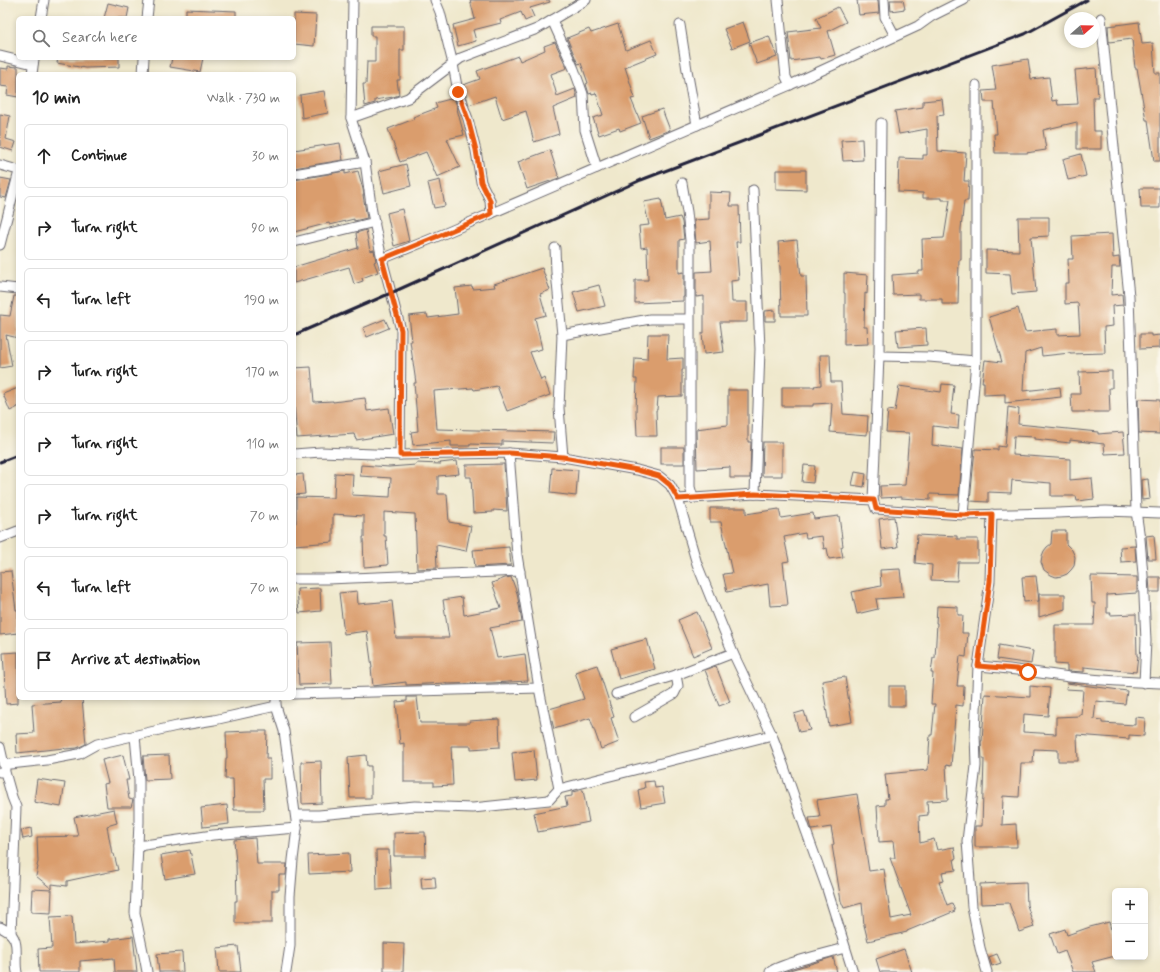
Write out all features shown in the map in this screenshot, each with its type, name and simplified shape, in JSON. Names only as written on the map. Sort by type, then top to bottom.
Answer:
[{"type":"street","points":[[40,16],[44,0]]},
{"type":"street","points":[[147,16],[149,0]]},
{"type":"street","points":[[435,0],[440,12],[453,64],[458,92],[468,119],[476,150],[481,182],[490,200],[491,214]]},
{"type":"street","points":[[351,118],[408,98],[461,58],[537,29],[586,0]]},
{"type":"street","points":[[778,0],[786,77],[790,85]]},
{"type":"street","points":[[884,0],[885,17],[895,36]]},
{"type":"street","points":[[382,259],[491,214],[790,85],[918,26],[932,16],[964,0]]},
{"type":"street","points":[[350,1],[351,118],[365,162],[372,212],[382,259],[401,330],[400,455]]},
{"type":"street","points":[[1101,18],[1129,296],[1136,511],[1143,575],[1146,641],[1144,683]]},
{"type":"street","points":[[552,20],[574,69],[583,94],[585,130],[597,168]]},
{"type":"street","points":[[680,26],[697,125]]},
{"type":"street","points":[[0,56],[16,58]]},
{"type":"street","points":[[143,72],[144,60]]},
{"type":"street","points":[[32,72],[34,61]]},
{"type":"street","points":[[963,515],[976,360],[976,85]]},
{"type":"street","points":[[881,123],[879,356],[874,500],[876,509],[963,515],[1106,511],[1160,513]]},
{"type":"street","points":[[296,174],[365,162]]},
{"type":"street","points":[[0,164],[16,169]]},
{"type":"street","points":[[0,245],[16,183]]},
{"type":"street","points":[[682,184],[690,240],[690,487],[693,498]]},
{"type":"street","points":[[753,190],[760,349],[755,494]]},
{"type":"street","points":[[296,242],[375,222]]},
{"type":"street","points":[[555,248],[562,335],[559,408],[563,457]]},
{"type":"street","points":[[0,287],[16,289]]},
{"type":"street","points":[[562,335],[650,319],[689,320]]},
{"type":"street","points":[[879,356],[976,360]]},
{"type":"street","points":[[296,454],[321,452],[400,455],[509,453],[563,457],[637,470],[659,476],[670,485],[678,499],[697,564],[733,653],[772,735],[783,764],[827,889],[853,972]]},
{"type":"street","points":[[509,453],[517,555],[539,688],[559,789]]},
{"type":"street","points":[[678,499],[755,494],[874,500]]},
{"type":"street","points":[[987,972],[980,948],[972,907],[966,841],[976,766],[975,733],[978,666],[990,581],[992,514]]},
{"type":"street","points":[[0,538],[16,532]]},
{"type":"street","points":[[296,579],[520,571]]},
{"type":"street","points":[[616,694],[676,675],[733,653]]},
{"type":"street","points":[[978,666],[1016,669],[1069,677],[1160,683]]},
{"type":"street","points":[[634,717],[674,694],[678,686],[676,675]]},
{"type":"street","points":[[296,694],[539,688]]},
{"type":"street","points":[[3,769],[10,764],[47,760],[79,754],[97,744],[177,726],[221,719],[276,702],[284,731],[297,828],[292,860],[290,946],[286,972]]},
{"type":"street","points":[[296,816],[415,806],[473,808],[549,800],[559,789],[772,735]]},
{"type":"street","points":[[135,736],[139,780],[135,913],[147,972]]},
{"type":"street","points":[[0,747],[3,769],[16,807],[11,934]]},
{"type":"street","points":[[138,846],[213,835],[297,828]]},
{"type":"street","points":[[0,927],[11,934],[14,938],[16,946],[15,966],[17,972]]},
{"type":"street","points":[[770,972],[787,965],[845,948]]},
{"type":"building","points":[[470,0],[549,0],[550,2],[530,8],[534,17],[525,21],[521,12],[500,20],[501,23],[473,30],[476,41],[458,46],[453,25],[475,19]]},
{"type":"building","points":[[857,0],[878,0],[879,13],[859,15]]},
{"type":"building","points":[[890,0],[903,0],[905,9],[891,11]]},
{"type":"building","points":[[108,3],[129,8],[127,16],[105,16]]},
{"type":"building","points":[[838,7],[846,22],[828,31],[835,55],[821,59],[820,57],[791,61],[788,32],[821,28],[816,18]]},
{"type":"building","points":[[186,9],[236,11],[236,16],[186,16]]},
{"type":"building","points":[[294,14],[316,15],[314,46],[296,44],[296,16],[294,16]]},
{"type":"building","points":[[743,22],[750,41],[732,48],[724,29]]},
{"type":"building","points":[[1139,22],[1142,44],[1153,43],[1155,73],[1160,73],[1160,161],[1154,161],[1148,120],[1146,120],[1137,68],[1135,68],[1132,39],[1109,42],[1108,26]]},
{"type":"building","points":[[618,24],[626,50],[651,40],[657,54],[625,67],[635,98],[631,99],[641,123],[620,131],[619,128],[599,135],[593,118],[603,115],[596,93],[589,94],[586,84],[588,83],[581,63],[578,64],[567,38],[589,29],[591,33]]},
{"type":"building","points":[[371,26],[404,26],[404,50],[400,50],[400,80],[397,80],[399,95],[375,100],[375,103],[365,106],[363,84],[366,84],[367,62],[375,62],[375,36],[371,36]]},
{"type":"building","points":[[769,36],[777,57],[757,64],[749,43]]},
{"type":"building","points":[[555,42],[567,68],[551,74],[557,96],[575,89],[577,98],[553,108],[559,134],[534,142],[526,111],[502,119],[495,96],[469,105],[463,85],[480,79],[477,71],[518,56],[520,61],[545,50],[544,46]]},
{"type":"building","points":[[1028,59],[1031,79],[1049,77],[1052,101],[1057,100],[1058,105],[1078,104],[1075,70],[1096,68],[1098,97],[1093,97],[1094,131],[1101,131],[1101,149],[1077,149],[1077,122],[1043,130],[1046,150],[1026,153],[995,153],[994,134],[997,134],[994,102],[984,102],[983,91],[996,90],[992,65]]},
{"type":"building","points":[[58,60],[119,60],[119,67],[85,68],[57,63]]},
{"type":"building","points":[[172,60],[203,60],[200,72],[170,67]]},
{"type":"building","points":[[8,66],[18,67],[18,72],[16,72],[16,97],[7,95],[8,87],[0,86],[0,68],[8,69]]},
{"type":"building","points":[[324,91],[328,113],[302,118],[300,95]]},
{"type":"building","points":[[454,98],[464,135],[447,139],[460,167],[437,177],[426,152],[400,162],[388,129],[437,108],[435,103]]},
{"type":"building","points":[[942,99],[944,115],[937,116],[938,151],[966,153],[964,181],[969,181],[968,201],[964,201],[961,229],[961,260],[959,260],[958,304],[942,304],[942,299],[919,299],[919,294],[893,295],[892,275],[919,273],[919,271],[923,271],[922,239],[944,238],[950,200],[942,200],[942,198],[923,198],[923,193],[898,192],[899,158],[923,159],[923,155],[927,155],[927,129],[899,134],[895,111],[923,107],[923,101]]},
{"type":"building","points":[[662,109],[670,130],[649,138],[642,116]]},
{"type":"building","points":[[0,114],[10,116],[6,139],[16,142],[13,151],[0,147]]},
{"type":"building","points":[[862,139],[863,160],[843,161],[841,140]]},
{"type":"building","points":[[340,143],[343,160],[296,168],[296,150]]},
{"type":"building","points":[[550,150],[559,178],[527,189],[518,162]]},
{"type":"building","points":[[1081,154],[1086,176],[1068,180],[1063,159]]},
{"type":"building","points":[[406,164],[411,186],[384,193],[379,171]]},
{"type":"building","points":[[776,170],[806,170],[806,190],[776,189]]},
{"type":"building","points":[[345,171],[345,174],[358,171],[363,189],[367,218],[354,221],[354,219],[330,225],[329,223],[296,231],[296,180]]},
{"type":"building","points":[[0,178],[11,180],[6,198],[0,197]]},
{"type":"building","points":[[440,180],[445,206],[434,208],[428,183]]},
{"type":"building","points":[[1140,188],[1160,188],[1160,208],[1141,208]]},
{"type":"building","points":[[709,192],[731,193],[730,206],[739,206],[740,242],[736,242],[739,280],[731,281],[732,302],[747,302],[747,322],[720,322],[724,352],[704,354],[702,333],[704,333],[704,296],[696,297],[696,272],[712,271],[710,241],[696,243],[694,220],[709,219]]},
{"type":"building","points":[[661,199],[665,220],[680,217],[682,222],[684,239],[679,240],[679,273],[684,272],[683,301],[635,303],[635,280],[648,280],[647,247],[641,248],[639,226],[649,225],[644,202]]},
{"type":"building","points":[[402,209],[409,241],[394,246],[387,213]]},
{"type":"building","points":[[1018,217],[1049,217],[1049,236],[1031,237],[1036,292],[1012,294],[1010,274],[986,273],[986,250],[1019,251]]},
{"type":"building","points":[[366,230],[370,251],[374,250],[376,261],[374,262],[378,272],[362,278],[363,281],[354,284],[349,267],[296,282],[296,266],[358,248],[356,233]]},
{"type":"building","points":[[1112,234],[1113,258],[1119,257],[1120,267],[1112,267],[1111,295],[1122,294],[1123,305],[1112,306],[1113,326],[1104,327],[1105,353],[1070,353],[1042,356],[1041,348],[1025,353],[1023,391],[1060,387],[1061,397],[1005,403],[1005,394],[984,395],[984,382],[982,382],[985,360],[1002,362],[989,317],[1018,308],[1025,332],[1057,329],[1057,335],[1080,334],[1078,303],[1065,304],[1065,283],[1069,283],[1068,259],[1073,259],[1072,236]]},
{"type":"building","points":[[797,240],[801,276],[806,276],[807,316],[781,316],[778,242]]},
{"type":"building","points":[[542,268],[550,290],[540,294],[546,315],[535,318],[542,349],[530,352],[541,380],[544,378],[550,395],[507,411],[497,386],[474,390],[473,388],[434,391],[437,429],[554,432],[553,443],[502,441],[502,445],[470,444],[470,446],[451,446],[451,441],[413,445],[411,432],[418,431],[414,383],[416,383],[410,341],[412,341],[409,316],[427,314],[428,318],[458,314],[455,288],[472,286],[473,289],[495,287],[494,284]]},
{"type":"building","points":[[844,273],[868,275],[867,294],[865,293],[864,327],[867,327],[868,344],[844,345]]},
{"type":"building","points":[[599,285],[605,306],[579,312],[573,292]]},
{"type":"building","points":[[14,296],[16,296],[16,338],[6,335],[12,366],[0,368],[0,315],[10,316]]},
{"type":"building","points":[[775,310],[775,321],[765,321],[765,311]]},
{"type":"building","points":[[385,319],[389,328],[367,337],[363,328]]},
{"type":"building","points":[[926,328],[927,345],[898,347],[896,330]]},
{"type":"building","points":[[648,334],[668,334],[667,359],[683,358],[682,396],[658,397],[656,410],[657,436],[637,436],[637,379],[634,379],[635,358],[647,359]]},
{"type":"building","points":[[1140,334],[1151,334],[1151,336],[1160,335],[1160,348],[1140,349]]},
{"type":"building","points":[[820,355],[830,355],[831,382],[841,382],[843,414],[868,416],[867,435],[830,432],[832,403],[813,404],[813,406],[782,406],[782,387],[815,387],[814,386],[821,385]]},
{"type":"building","points":[[311,367],[314,402],[333,402],[365,398],[367,411],[389,408],[393,434],[356,440],[354,434],[297,438],[296,368]]},
{"type":"building","points":[[1112,371],[1112,388],[1109,388],[1110,412],[1072,412],[1071,394],[1080,394],[1079,372]]},
{"type":"building","points":[[942,384],[954,385],[951,414],[959,415],[958,429],[933,426],[932,445],[963,449],[959,495],[930,494],[930,500],[901,497],[881,498],[880,486],[905,485],[909,433],[886,432],[888,410],[895,411],[899,386],[941,392]]},
{"type":"building","points":[[16,389],[16,408],[10,411],[3,394]]},
{"type":"building","points":[[728,390],[748,390],[748,442],[751,442],[750,478],[730,478],[730,467],[697,469],[696,429],[728,425]]},
{"type":"building","points":[[1138,399],[1160,400],[1160,434],[1139,433]]},
{"type":"building","points":[[1008,407],[1019,409],[1018,424],[1098,432],[1098,434],[1123,432],[1125,453],[1105,454],[1104,444],[1070,440],[1070,443],[1035,439],[1035,437],[1014,436],[1013,455],[1070,459],[1070,480],[1092,478],[1094,499],[1077,501],[1076,496],[1051,496],[1051,483],[1012,480],[1011,493],[988,492],[988,502],[970,501],[975,449],[998,450],[998,446],[1005,447]]},
{"type":"building","points":[[763,442],[782,442],[782,476],[762,476]]},
{"type":"building","points":[[661,447],[684,447],[684,464],[661,464]]},
{"type":"building","points":[[457,461],[459,474],[438,476],[438,494],[447,494],[449,522],[471,526],[466,551],[436,545],[437,568],[417,569],[415,514],[384,512],[384,536],[386,536],[388,565],[364,567],[364,516],[333,514],[333,542],[296,545],[296,497],[334,498],[335,473],[353,474],[352,495],[390,497],[391,478],[360,476],[361,465],[389,467],[416,465],[416,463],[441,464],[440,463]]},
{"type":"building","points":[[504,464],[507,511],[493,510],[493,512],[473,513],[471,477],[466,477],[466,465]]},
{"type":"building","points":[[804,465],[815,466],[813,483],[802,482]]},
{"type":"building","points":[[552,468],[578,470],[576,496],[550,493]]},
{"type":"building","points":[[855,472],[866,474],[864,487],[852,485]]},
{"type":"building","points":[[303,474],[305,494],[296,495],[296,475]]},
{"type":"building","points":[[1148,479],[1150,499],[1142,500],[1141,480]]},
{"type":"building","points":[[710,508],[746,508],[746,514],[779,509],[781,518],[813,513],[814,519],[839,516],[843,557],[829,559],[827,548],[824,549],[822,536],[806,538],[805,533],[784,537],[789,561],[783,562],[788,605],[770,606],[768,584],[727,592],[723,574],[732,573],[721,522],[710,522]]},
{"type":"building","points":[[894,517],[898,547],[882,549],[879,519]]},
{"type":"building","points":[[1052,531],[1066,531],[1066,544],[1072,550],[1075,557],[1074,566],[1071,570],[1067,574],[1056,577],[1044,570],[1041,562],[1044,551],[1051,544]]},
{"type":"building","points":[[917,535],[957,536],[957,539],[978,539],[978,562],[958,562],[957,581],[931,580],[932,565],[915,563]]},
{"type":"building","points":[[1154,535],[1156,559],[1148,559],[1146,536]]},
{"type":"building","points":[[1135,546],[1136,561],[1121,562],[1120,547]]},
{"type":"building","points":[[509,547],[511,565],[475,567],[473,550]]},
{"type":"building","points":[[900,569],[903,597],[876,599],[878,609],[857,614],[852,592],[881,586],[880,570]]},
{"type":"building","points":[[11,571],[16,610],[16,633],[0,635],[0,572]]},
{"type":"building","points":[[1036,576],[1039,601],[1024,602],[1022,577]]},
{"type":"building","points":[[1091,576],[1137,577],[1137,593],[1107,595],[1107,613],[1111,613],[1110,615],[1136,614],[1138,656],[1136,672],[1084,667],[1084,672],[1067,671],[1067,665],[1055,664],[1055,625],[1094,625],[1095,603],[1092,603]]},
{"type":"building","points":[[511,577],[517,593],[522,622],[490,628],[497,658],[525,654],[528,681],[406,685],[406,682],[373,686],[367,631],[344,634],[339,593],[357,591],[358,604],[392,601],[396,638],[449,638],[443,600],[462,597],[464,615],[501,608],[492,583]]},
{"type":"building","points":[[1149,577],[1160,577],[1160,592],[1150,592]]},
{"type":"building","points":[[320,588],[321,611],[299,613],[297,589]]},
{"type":"building","points":[[1039,594],[1065,594],[1065,609],[1039,617]]},
{"type":"building","points":[[937,606],[958,607],[958,615],[963,615],[962,633],[968,633],[966,657],[960,656],[957,686],[964,686],[963,706],[956,705],[951,766],[946,765],[948,800],[927,801],[928,815],[919,816],[920,843],[934,839],[937,850],[954,847],[956,870],[942,872],[944,881],[939,882],[947,905],[952,903],[955,911],[907,932],[868,941],[864,925],[862,903],[844,908],[841,901],[832,845],[834,844],[831,827],[812,830],[809,818],[820,817],[817,800],[857,794],[869,871],[884,869],[891,919],[911,915],[890,858],[895,858],[893,841],[879,842],[877,806],[885,805],[885,799],[888,799],[885,774],[928,770],[930,735],[932,735],[935,704],[931,704],[933,673],[931,673],[933,658],[935,658]]},
{"type":"building","points":[[697,612],[712,648],[693,656],[678,620]]},
{"type":"building","points":[[647,639],[655,669],[619,679],[611,649]]},
{"type":"building","points":[[330,642],[332,684],[299,685],[297,643]]},
{"type":"building","points":[[999,645],[1033,651],[1031,664],[997,659]]},
{"type":"building","points":[[16,652],[16,700],[18,700],[18,703],[6,704],[3,653]]},
{"type":"building","points":[[597,665],[614,717],[611,718],[619,742],[601,749],[590,718],[554,729],[549,709],[584,699],[575,672]]},
{"type":"building","points":[[716,666],[730,702],[719,706],[705,670]]},
{"type":"building","points":[[845,677],[852,722],[829,726],[822,681]]},
{"type":"building","points":[[1067,683],[1127,691],[1125,704],[1096,701],[1094,719],[1102,720],[1102,723],[1135,725],[1135,717],[1145,718],[1144,736],[1129,735],[1129,739],[1077,735],[1078,761],[1058,761],[1058,750],[1034,749],[1033,763],[1021,763],[1019,797],[1003,796],[1002,825],[1016,824],[1017,847],[975,847],[975,826],[982,826],[984,759],[982,759],[981,741],[985,694],[1030,697],[1030,686],[1050,688],[1048,716],[1024,714],[1023,732],[1056,734],[1056,717],[1081,715],[1083,690],[1066,689]]},
{"type":"building","points":[[889,686],[905,686],[905,706],[889,706]]},
{"type":"building","points":[[407,697],[417,697],[420,723],[470,723],[469,721],[499,719],[500,747],[471,749],[471,746],[451,746],[453,785],[434,786],[434,782],[404,782],[404,743],[400,744],[396,702],[407,701]]},
{"type":"building","points":[[60,700],[82,700],[86,744],[77,748],[17,753],[16,734],[34,733],[32,704],[61,702]]},
{"type":"building","points":[[804,711],[810,730],[799,732],[794,714]]},
{"type":"building","points":[[267,731],[266,759],[270,759],[270,779],[263,779],[264,810],[234,810],[233,779],[225,779],[227,758],[226,732]]},
{"type":"building","points":[[534,750],[537,780],[515,782],[512,753]]},
{"type":"building","points":[[123,755],[129,780],[126,780],[129,799],[133,800],[131,807],[107,807],[104,784],[108,783],[102,760]]},
{"type":"building","points":[[169,755],[170,779],[145,780],[143,756]]},
{"type":"building","points":[[366,755],[367,766],[371,766],[371,798],[350,798],[348,757]]},
{"type":"building","points":[[321,761],[322,803],[302,804],[301,762]]},
{"type":"building","points":[[37,779],[65,783],[61,807],[34,802]]},
{"type":"building","points":[[654,781],[655,788],[662,787],[665,803],[641,807],[638,790],[645,788],[644,782]]},
{"type":"building","points":[[583,790],[589,822],[538,832],[534,813],[567,806],[565,797],[572,796],[572,792]]},
{"type":"building","points":[[227,805],[229,824],[203,827],[201,808]]},
{"type":"building","points":[[114,809],[117,823],[107,826],[112,854],[114,854],[118,870],[67,881],[67,886],[52,884],[52,889],[36,876],[38,867],[37,837],[78,836],[74,817]]},
{"type":"building","points":[[31,828],[32,837],[23,839],[21,830]]},
{"type":"building","points":[[425,832],[426,856],[394,856],[394,833]]},
{"type":"building","points":[[255,838],[257,864],[287,864],[286,875],[279,875],[279,890],[272,890],[272,923],[235,923],[235,901],[237,901],[234,840]]},
{"type":"building","points":[[190,850],[195,874],[165,879],[161,855]]},
{"type":"building","points":[[376,850],[389,850],[391,889],[377,890]]},
{"type":"building","points":[[349,853],[350,872],[309,874],[308,855]]},
{"type":"building","points":[[435,877],[436,888],[422,889],[421,878]]},
{"type":"building","points":[[1026,882],[1027,905],[1034,927],[1019,932],[1009,903],[981,904],[980,884]]},
{"type":"building","points":[[32,889],[52,890],[51,913],[31,912]]},
{"type":"building","points":[[72,916],[74,944],[110,941],[110,939],[133,936],[137,972],[115,972],[114,958],[80,961],[80,972],[39,972],[38,949],[52,948],[50,917]]},
{"type":"building","points":[[1109,922],[1112,934],[1112,957],[1092,962],[1096,972],[1073,972],[1065,951],[1057,954],[1050,934],[1065,929],[1067,935]]},
{"type":"building","points":[[384,943],[404,944],[403,972],[384,972]]},
{"type":"building","points":[[238,946],[241,972],[219,972],[217,948]]},
{"type":"building","points":[[904,949],[912,972],[880,972],[876,959]]},
{"type":"building","points":[[182,952],[183,972],[159,972],[157,954]]},
{"type":"building","points":[[997,954],[1001,963],[992,966],[989,957]]},
{"type":"building","points":[[833,957],[837,972],[783,972],[807,965]]},
{"type":"railway","points":[[296,334],[641,180],[1025,34],[1087,0]]},
{"type":"railway","points":[[0,462],[16,456]]},
{"type":"route","points":[[458,92],[468,119],[476,150],[481,182],[490,200],[491,214],[382,259],[401,330],[400,455],[509,453],[563,457],[637,470],[659,476],[670,485],[678,499],[755,494],[874,500],[876,509],[963,515],[992,514],[990,581],[978,666],[1016,669],[1028,672]]}]
